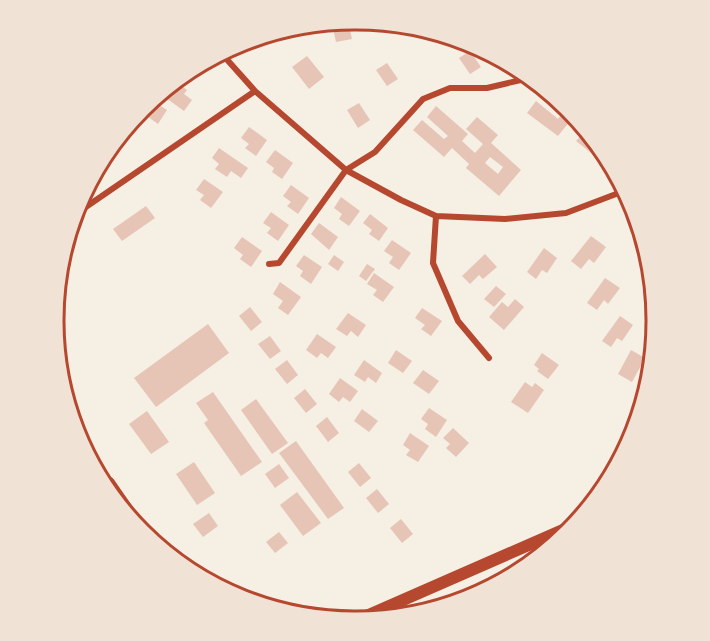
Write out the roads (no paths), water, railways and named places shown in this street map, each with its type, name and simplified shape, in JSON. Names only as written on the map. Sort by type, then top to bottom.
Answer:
[{"type":"main road","points":[[381,610],[551,535]]},
{"type":"street","points":[[227,60],[255,91],[346,170],[436,216],[505,219],[566,213],[617,194]]},
{"type":"street","points":[[269,264],[279,264],[346,170],[375,152],[423,99],[450,88],[487,88],[518,81]]},
{"type":"street","points":[[89,204],[255,91]]},
{"type":"street","points":[[436,216],[434,263],[458,321],[489,358]]}]
